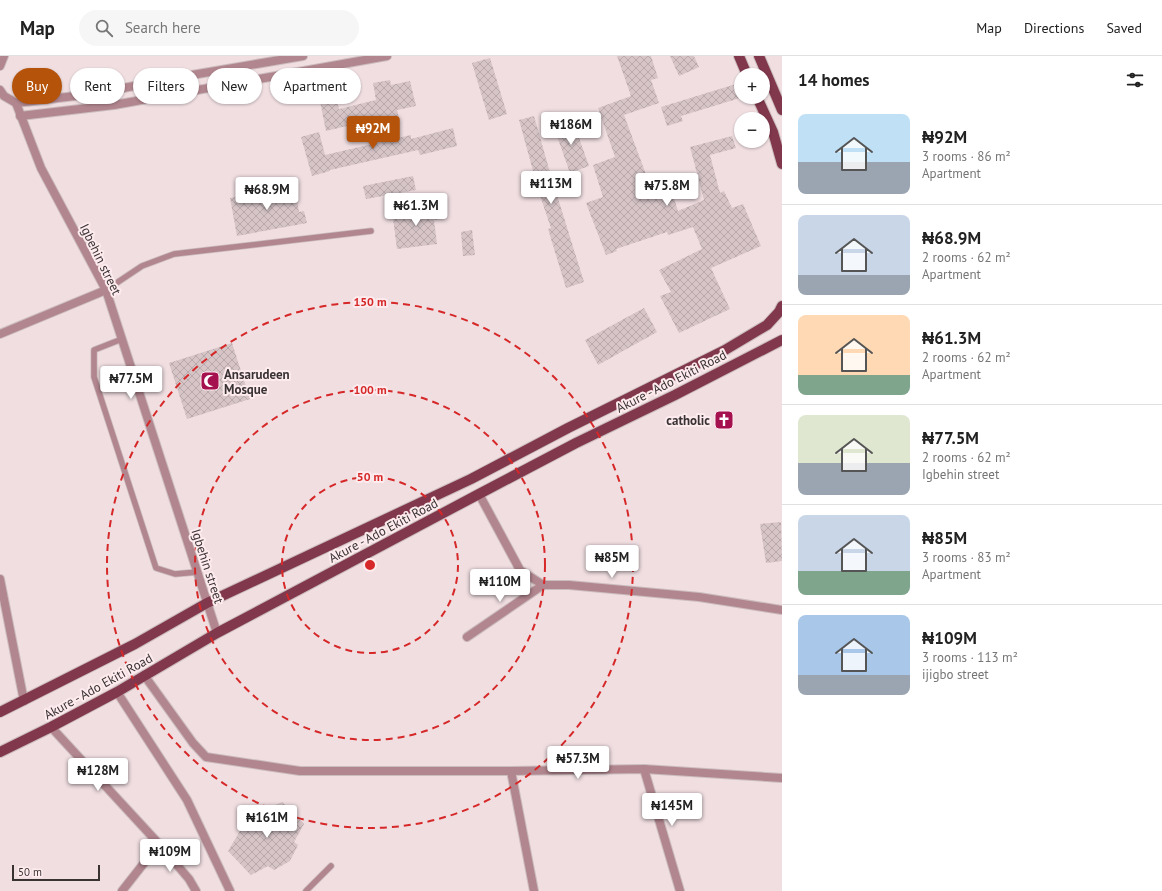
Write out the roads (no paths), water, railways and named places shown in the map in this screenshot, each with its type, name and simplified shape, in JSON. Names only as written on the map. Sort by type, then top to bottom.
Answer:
[{"type":"main road","points":[[739,56],[745,68]]},
{"type":"main road","points":[[759,56],[782,110]]},
{"type":"main road","points":[[760,104],[772,132],[782,164]]},
{"type":"main road","name":"Akure - Ado Ekiti Road","points":[[0,712],[134,644],[207,602],[471,479],[568,428],[667,380],[748,338],[767,325],[781,310]]},
{"type":"main road","name":"Akure - Ado Ekiti Road","points":[[0,752],[52,727],[117,692],[217,633],[479,494],[576,443],[675,395],[782,340]]},
{"type":"street","points":[[0,66],[4,56]]},
{"type":"street","points":[[62,98],[92,94],[192,74],[303,56]]},
{"type":"street","points":[[20,116],[114,106],[387,56]]},
{"type":"street","points":[[0,90],[4,96],[12,101]]},
{"type":"street","name":"Igbehin street","points":[[16,104],[41,168],[106,290],[217,633]]},
{"type":"street","points":[[0,334],[106,290]]},
{"type":"street","points":[[479,494],[520,570],[544,585],[699,597],[782,610]]},
{"type":"street","points":[[0,579],[24,701]]},
{"type":"street","points":[[468,637],[544,585]]},
{"type":"street","points":[[144,675],[193,743],[206,757],[300,772],[644,769],[782,778]]},
{"type":"street","points":[[117,692],[187,800],[230,891]]},
{"type":"street","points":[[52,727],[159,844],[189,879],[196,891]]},
{"type":"street","points":[[644,769],[680,891]]},
{"type":"street","points":[[511,771],[534,891]]},
{"type":"street","points":[[122,891],[159,844]]},
{"type":"lane","points":[[106,290],[142,266],[174,254],[371,231]]},
{"type":"lane","points":[[122,339],[94,350],[94,377],[156,568],[174,574],[198,572]]},
{"type":"lane","points":[[306,891],[330,866]]},
{"type":"place","name":"Ansarudeen Mosque","points":[[210,381]]},
{"type":"place","name":"catholic","points":[[724,420]]}]
